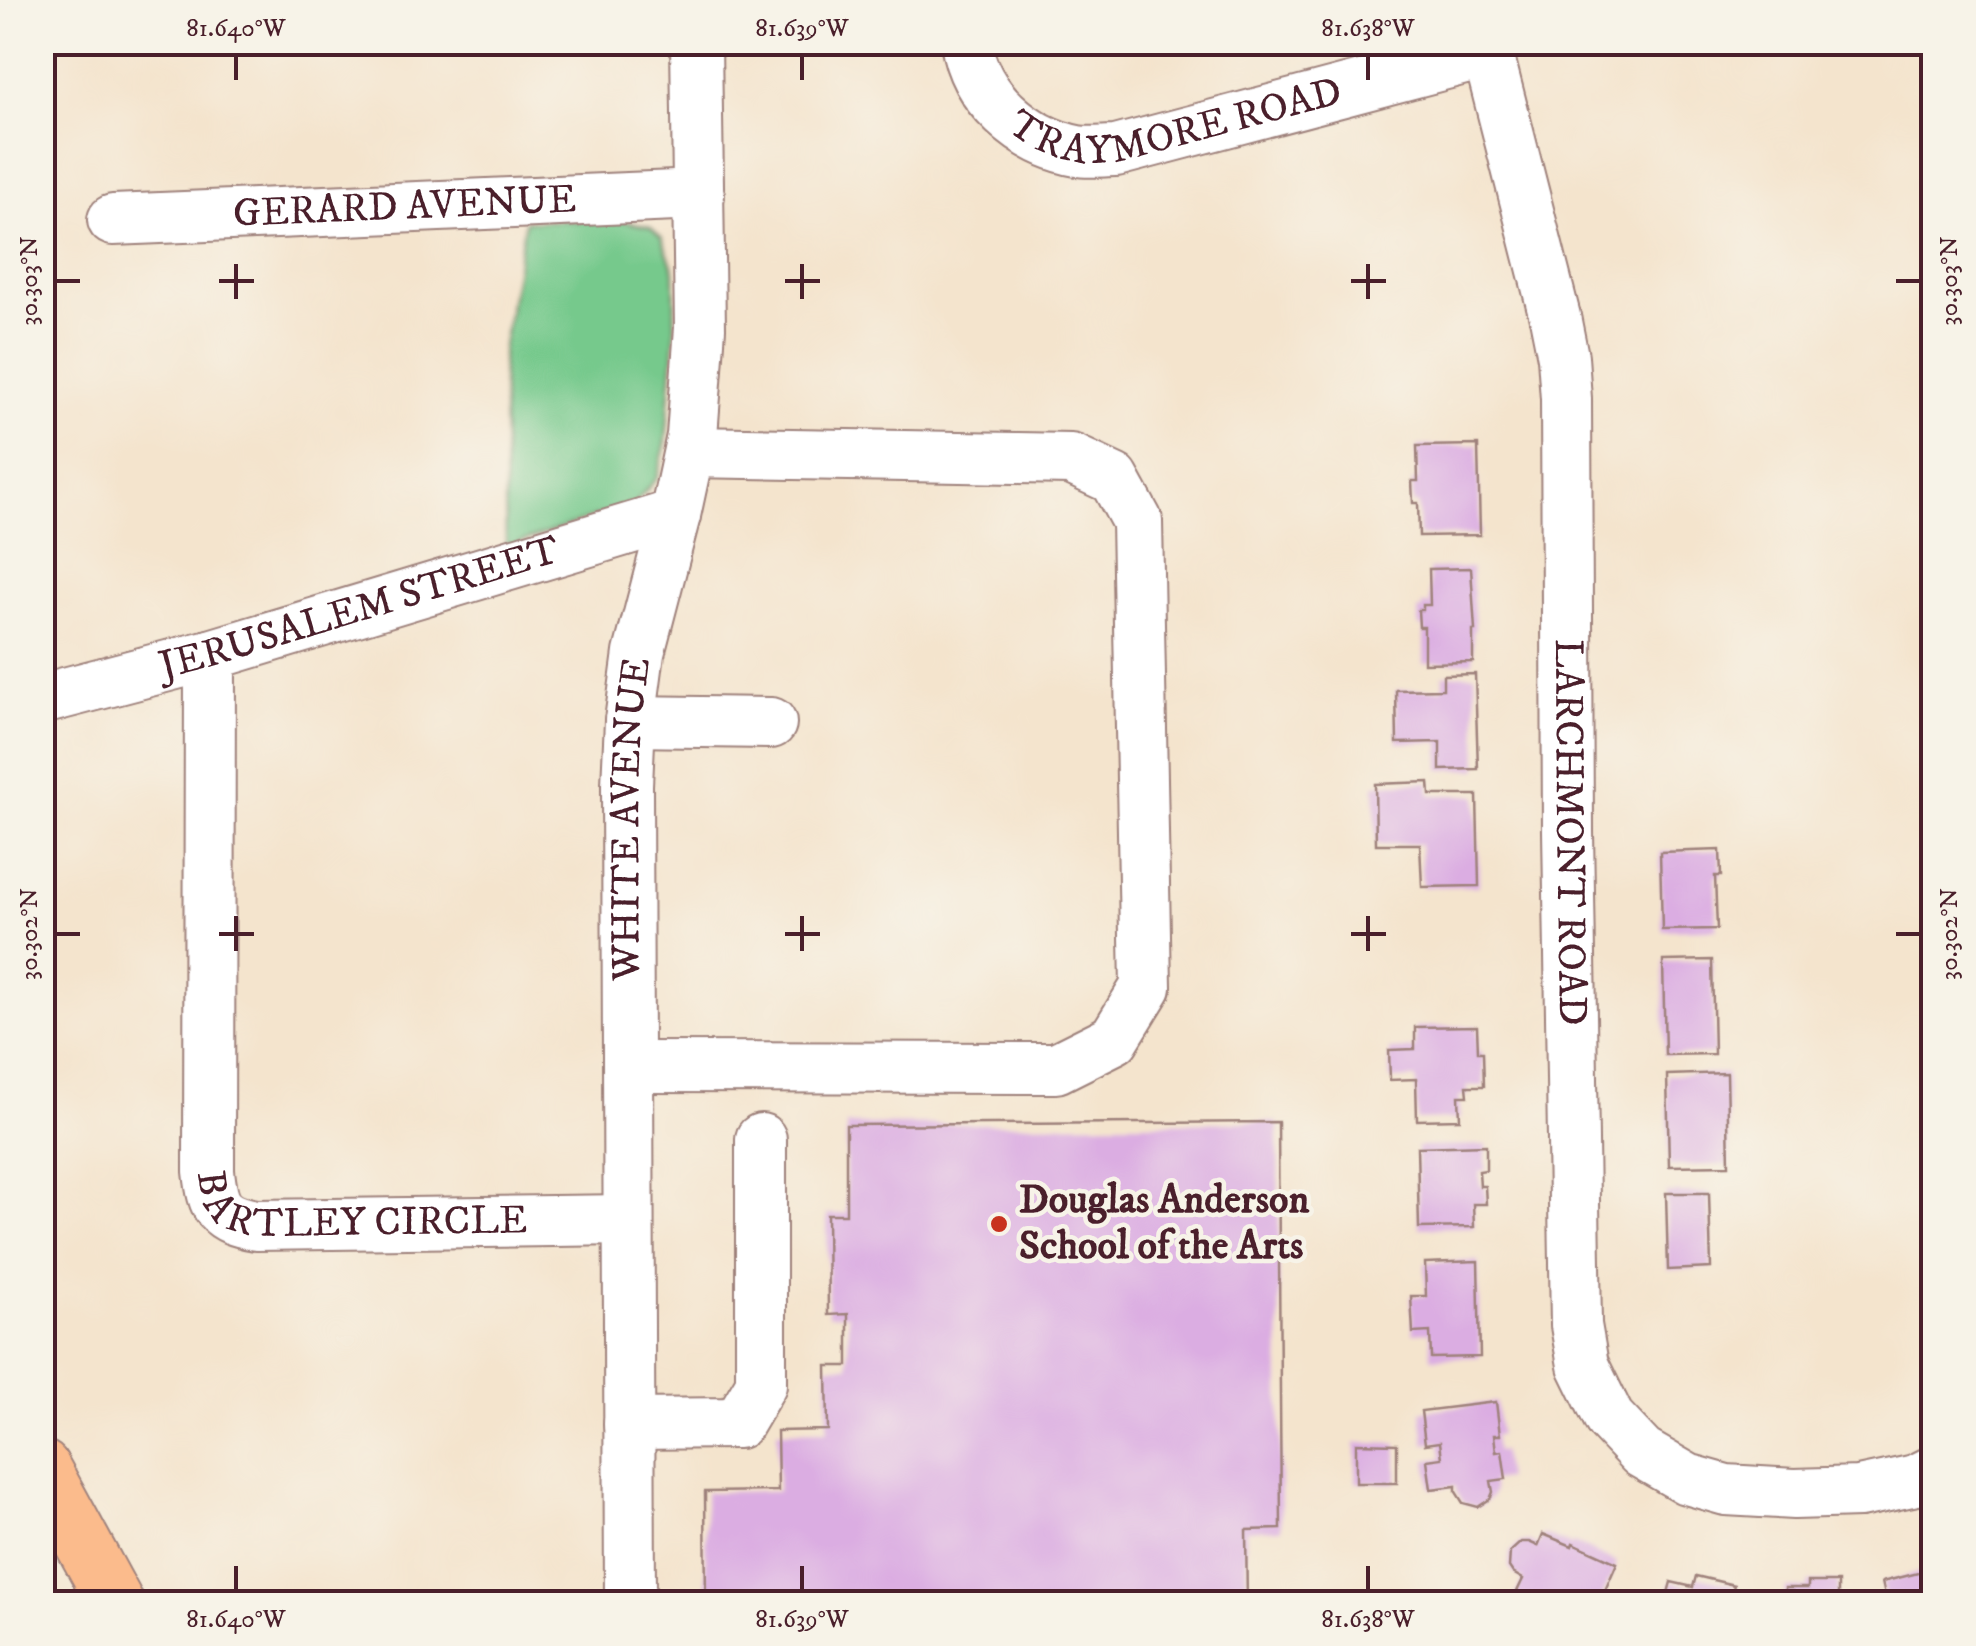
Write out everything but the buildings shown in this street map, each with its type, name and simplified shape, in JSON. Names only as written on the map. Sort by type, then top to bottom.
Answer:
[{"type":"highway","points":[[42,1468],[116,1604]]},
{"type":"street","name":"WHITE AVENUE","points":[[630,1604],[627,785],[638,652],[689,452],[700,328],[696,42]]},
{"type":"street","name":"TRAYMORE ROAD","points":[[966,42],[980,84],[1004,115],[1040,139],[1078,152],[1116,152],[1486,48]]},
{"type":"street","name":"LARCHMONT ROAD","points":[[1486,48],[1563,357],[1576,1325],[1584,1365],[1609,1418],[1642,1453],[1686,1478],[1726,1490],[1859,1492],[1916,1480],[1934,1470]]},
{"type":"street","name":"GERARD AVENUE","points":[[113,220],[699,195]]},
{"type":"street","points":[[629,1067],[1056,1068],[1114,1039],[1146,986],[1137,522],[1114,479],[1070,459],[689,452]]},
{"type":"street","name":"JERUSALEM STREET","points":[[42,699],[210,655],[675,515]]},
{"type":"street","name":"BARTLEY CIRCLE","points":[[210,655],[210,1171],[212,1197],[220,1212],[234,1221],[256,1226],[628,1220]]},
{"type":"street","points":[[630,721],[770,723]]},
{"type":"street","points":[[629,1424],[738,1423],[761,1384],[761,1138]]},
{"type":"green space","points":[[525,221],[622,221],[650,227],[662,238],[674,271],[675,332],[666,442],[657,478],[635,503],[506,547],[502,352]]},
{"type":"place","name":"Douglas Anderson School of the Arts","points":[[999,1224]]}]
